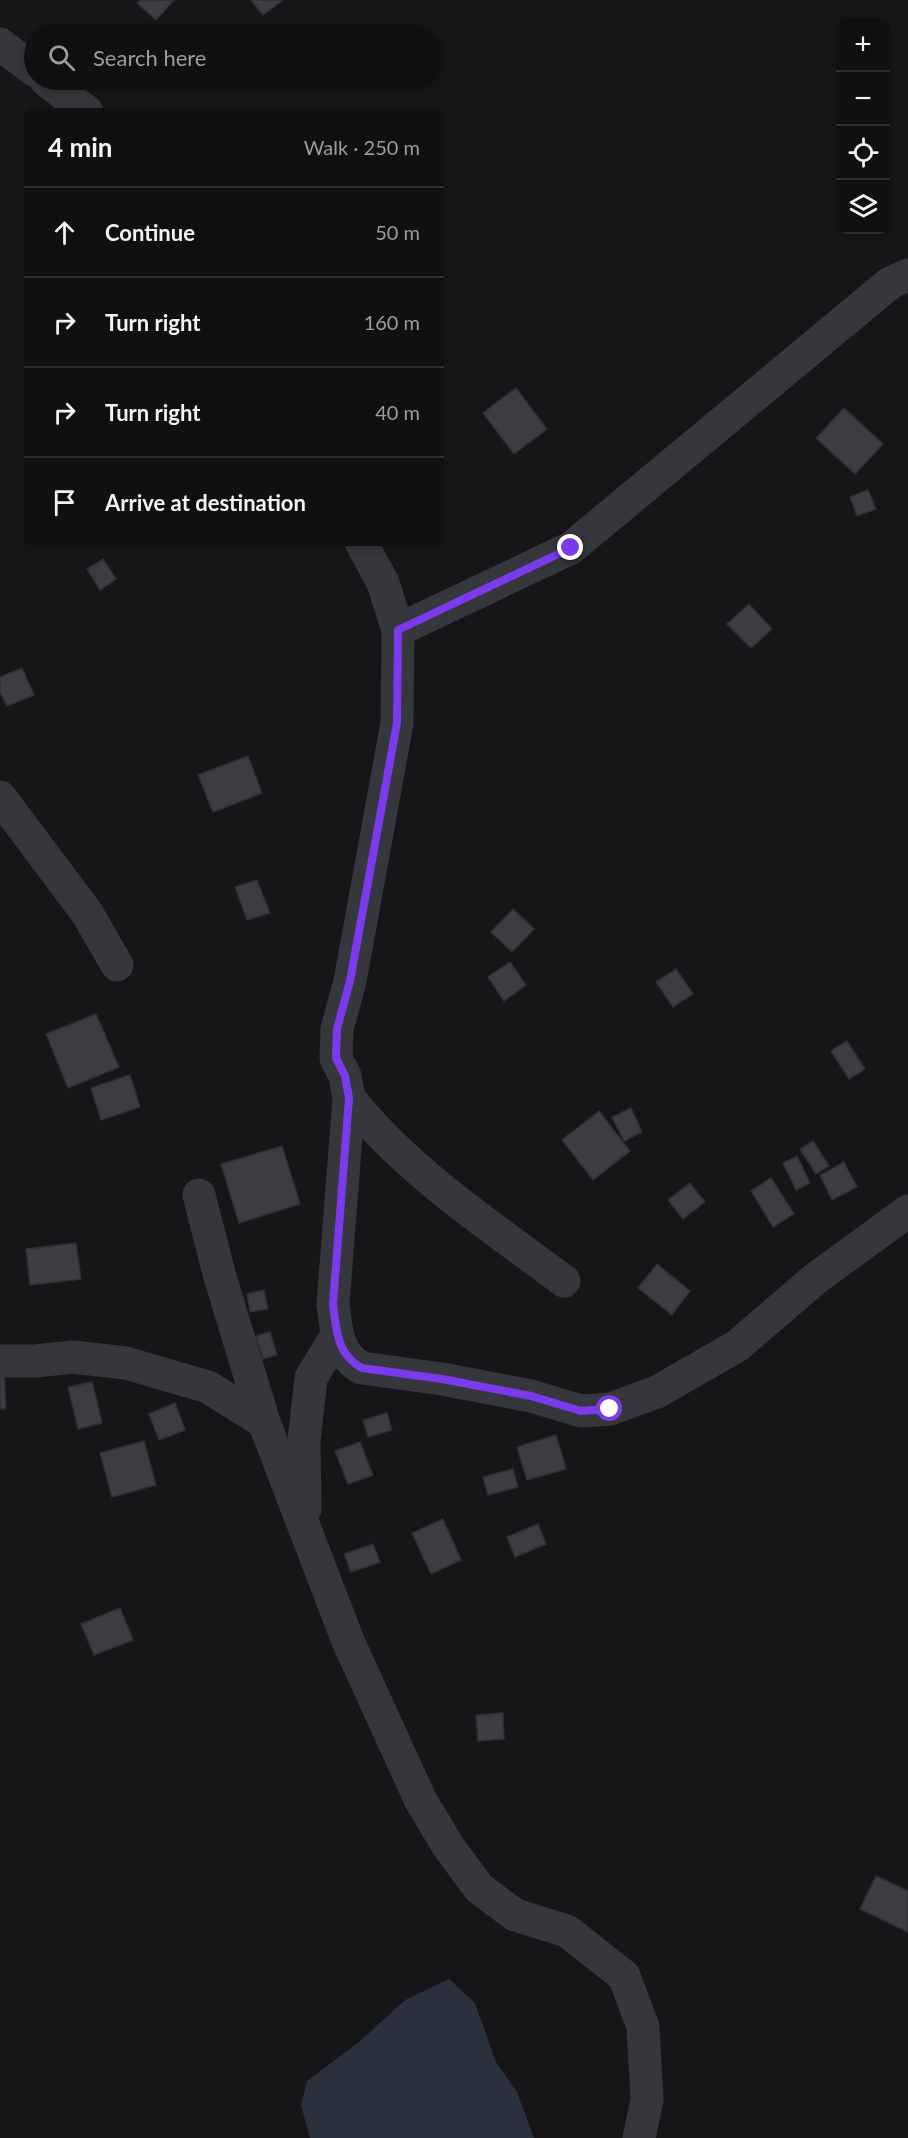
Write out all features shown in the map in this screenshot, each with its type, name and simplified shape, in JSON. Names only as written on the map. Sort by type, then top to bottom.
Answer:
[{"type":"street","points":[[0,44],[24,62]]},
{"type":"street","points":[[59,90],[82,108]]},
{"type":"street","points":[[398,630],[571,548],[890,283],[908,275]]},
{"type":"street","points":[[363,546],[382,583],[398,630],[397,723],[350,981],[337,1029],[336,1058],[345,1076],[349,1098],[333,1304],[337,1335],[344,1353],[362,1368],[442,1379],[531,1396],[581,1411],[610,1409],[657,1392],[737,1346],[815,1279],[908,1211]]},
{"type":"street","points":[[0,797],[87,913],[117,965]]},
{"type":"street","points":[[349,1098],[371,1126],[432,1183],[564,1281]]},
{"type":"street","points":[[199,1194],[220,1277],[264,1422],[348,1641],[420,1799],[454,1855],[479,1888],[515,1915],[567,1931],[624,1976],[643,2026],[647,2100],[639,2138]]},
{"type":"street","points":[[305,1531],[304,1441],[311,1378],[337,1335]]},
{"type":"street","points":[[0,1361],[35,1361],[73,1357],[126,1363],[208,1387],[264,1422]]},
{"type":"water","points":[[449,1979],[475,2003],[496,2062],[517,2092],[534,2138],[310,2138],[301,2105],[307,2081],[359,2042],[405,2000]]},
{"type":"building","points":[[140,0],[174,0],[156,20],[137,3]]},
{"type":"building","points":[[251,0],[283,0],[263,15]]},
{"type":"building","points":[[516,388],[547,429],[514,454],[483,413]]},
{"type":"building","points":[[844,408],[883,444],[855,474],[816,438]]},
{"type":"building","points":[[868,490],[876,509],[857,516],[850,497]]},
{"type":"building","points":[[103,559],[116,579],[100,590],[87,569]]},
{"type":"building","points":[[749,604],[772,629],[751,648],[727,624]]},
{"type":"building","points":[[22,668],[34,695],[7,706],[0,692],[0,677]]},
{"type":"building","points":[[248,756],[262,793],[213,812],[198,775]]},
{"type":"building","points":[[257,880],[270,913],[247,920],[235,887]]},
{"type":"building","points":[[513,909],[534,929],[512,952],[491,932]]},
{"type":"building","points":[[510,962],[526,985],[504,1001],[488,977]]},
{"type":"building","points":[[676,969],[693,994],[673,1007],[656,982]]},
{"type":"building","points":[[96,1014],[119,1067],[68,1088],[46,1034]]},
{"type":"building","points":[[847,1041],[865,1069],[849,1079],[831,1051]]},
{"type":"building","points":[[130,1075],[140,1107],[101,1120],[91,1088]]},
{"type":"building","points":[[631,1108],[642,1132],[624,1141],[612,1117]]},
{"type":"building","points":[[599,1111],[630,1151],[593,1180],[562,1140]]},
{"type":"building","points":[[813,1141],[829,1166],[816,1174],[800,1149]]},
{"type":"building","points":[[282,1146],[300,1204],[239,1223],[221,1164]]},
{"type":"building","points":[[797,1156],[810,1183],[796,1190],[783,1163]]},
{"type":"building","points":[[844,1162],[857,1187],[832,1200],[820,1175]]},
{"type":"building","points":[[771,1178],[794,1214],[773,1227],[751,1191]]},
{"type":"building","points":[[690,1183],[705,1202],[683,1219],[668,1200]]},
{"type":"building","points":[[76,1243],[81,1279],[30,1285],[26,1249]]},
{"type":"building","points":[[657,1264],[690,1291],[672,1315],[638,1288]]},
{"type":"building","points":[[264,1290],[268,1309],[250,1312],[247,1294]]},
{"type":"building","points":[[270,1332],[277,1355],[263,1359],[256,1336]]},
{"type":"building","points":[[0,1374],[4,1374],[6,1409],[0,1409]]},
{"type":"building","points":[[92,1382],[102,1423],[78,1429],[68,1387]]},
{"type":"building","points":[[175,1403],[185,1430],[159,1440],[149,1414]]},
{"type":"building","points":[[387,1413],[392,1430],[368,1437],[363,1420]]},
{"type":"building","points":[[556,1435],[566,1469],[527,1480],[517,1447]]},
{"type":"building","points":[[144,1441],[156,1485],[112,1497],[100,1453]]},
{"type":"building","points":[[360,1442],[373,1475],[348,1484],[335,1451]]},
{"type":"building","points":[[513,1469],[518,1487],[488,1495],[483,1477]]},
{"type":"building","points":[[443,1519],[461,1560],[431,1574],[412,1533]]},
{"type":"building","points":[[538,1524],[546,1544],[515,1557],[507,1537]]},
{"type":"building","points":[[373,1544],[380,1562],[351,1572],[344,1554]]},
{"type":"building","points":[[120,1608],[133,1640],[94,1655],[81,1624]]},
{"type":"building","points":[[503,1713],[504,1739],[478,1741],[476,1715]]},
{"type":"building","points":[[876,1876],[908,1891],[908,1932],[860,1909]]},
{"type":"route","points":[[571,548],[398,630],[397,723],[350,981],[337,1029],[336,1058],[345,1076],[349,1098],[333,1304],[337,1335],[344,1353],[362,1368],[442,1379],[531,1396],[581,1411],[610,1409]]}]
